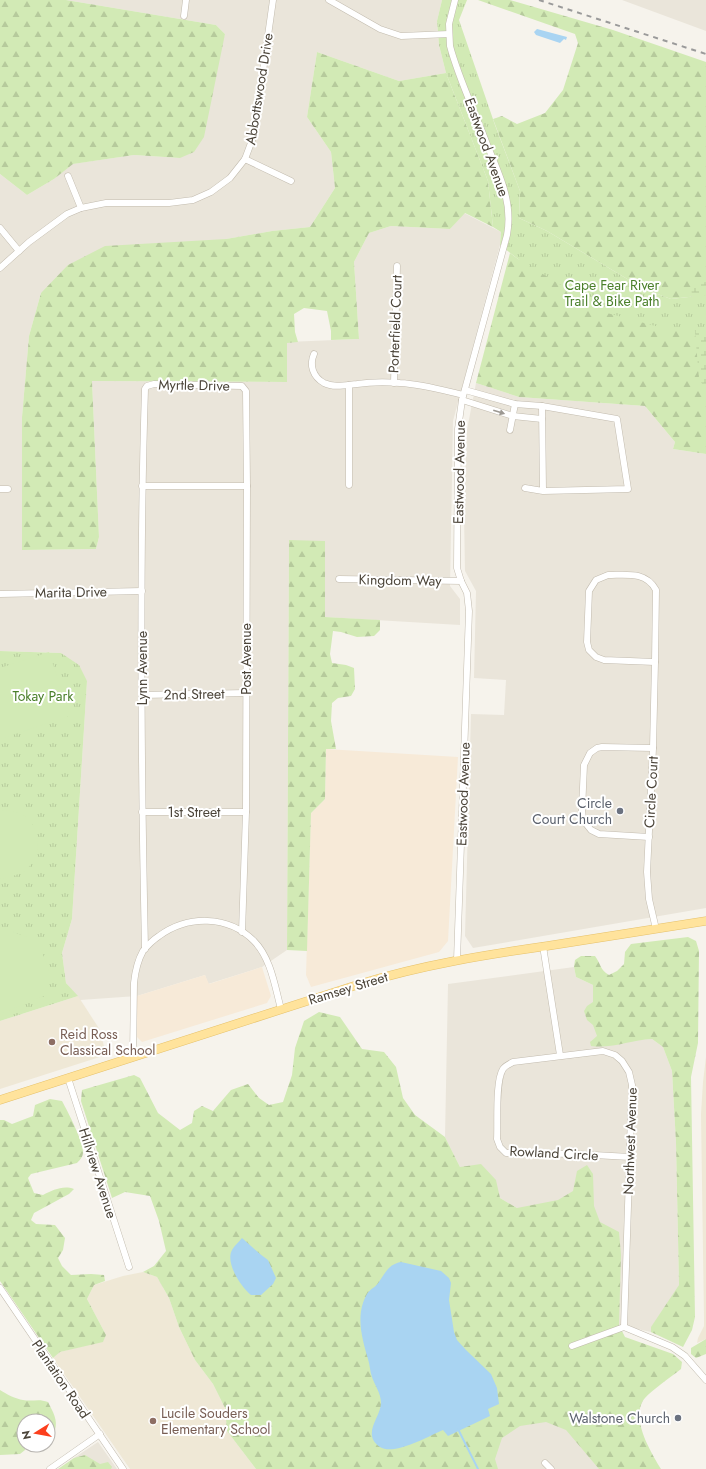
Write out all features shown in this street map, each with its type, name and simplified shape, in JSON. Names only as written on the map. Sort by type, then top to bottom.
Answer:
[{"type":"main road","name":"Ramsey Street","points":[[0,1100],[375,979],[457,960],[706,921]]},
{"type":"street","points":[[184,16],[186,0]]},
{"type":"street","name":"Abbottswood Drive","points":[[0,268],[62,217],[81,208],[106,203],[169,203],[193,200],[211,192],[230,178],[245,159],[254,135],[273,0]]},
{"type":"street","points":[[329,0],[380,29],[401,36],[449,34]]},
{"type":"street","name":"Eastwood Avenue","points":[[455,0],[450,17],[449,34],[452,54],[503,183],[509,213],[507,235],[463,395],[458,429],[457,560],[458,572],[467,593],[469,611],[457,960]]},
{"type":"street","points":[[245,159],[291,181]]},
{"type":"street","points":[[68,176],[81,208]]},
{"type":"street","points":[[0,228],[19,251]]},
{"type":"street","name":"Porterfield Court","points":[[394,383],[397,266]]},
{"type":"street","points":[[314,354],[311,367],[317,378],[329,384],[349,385],[394,383],[423,386],[515,404],[542,406],[617,419],[628,489],[543,491],[525,488]]},
{"type":"street","name":"Myrtle Drive","points":[[146,387],[154,384],[244,387]]},
{"type":"street","points":[[349,385],[349,485]]},
{"type":"street","name":"Lynn Avenue","points":[[144,949],[142,812],[142,486],[146,387]]},
{"type":"street","name":"Post Avenue","points":[[242,932],[246,812],[247,486],[246,394],[244,387]]},
{"type":"street","points":[[463,395],[513,416],[542,419]]},
{"type":"street","points":[[510,430],[515,404]]},
{"type":"street","points":[[542,406],[543,491]]},
{"type":"street","points":[[142,486],[247,486]]},
{"type":"street","points":[[0,489],[8,489]]},
{"type":"street","name":"Circle Court","points":[[654,662],[604,660],[596,656],[590,650],[587,642],[588,595],[590,587],[599,578],[608,575],[640,576],[648,580],[656,590],[653,748],[647,885],[656,929]]},
{"type":"street","name":"Kingdom Way","points":[[339,579],[461,581]]},
{"type":"street","name":"Marita Drive","points":[[0,594],[142,591]]},
{"type":"street","name":"2nd Street","points":[[142,695],[246,693]]},
{"type":"street","name":"Circle Court","points":[[649,837],[599,834],[588,827],[582,815],[584,765],[590,753],[597,748],[653,748]]},
{"type":"street","name":"1st Street","points":[[142,812],[246,812]]},
{"type":"street","points":[[133,1057],[134,983],[144,949],[156,938],[171,928],[192,921],[205,920],[231,926],[242,932],[257,945],[266,960],[281,1009]]},
{"type":"street","points":[[543,946],[560,1055]]},
{"type":"street","name":"Northwest Avenue","points":[[560,1055],[603,1051],[615,1055],[625,1064],[631,1076],[630,1157],[624,1327]]},
{"type":"street","name":"Rowland Circle","points":[[560,1055],[513,1062],[505,1066],[502,1070],[499,1082],[497,1139],[500,1148],[506,1153],[512,1154],[576,1154],[630,1157]]},
{"type":"street","name":"Hillview Avenue","points":[[68,1078],[129,1268]]},
{"type":"street","name":"Plantation Road","points":[[0,1288],[124,1469]]},
{"type":"street","points":[[572,1346],[624,1327],[672,1347],[685,1356],[706,1380]]},
{"type":"street","points":[[50,1469],[100,1434]]},
{"type":"street","points":[[545,1463],[551,1469]]},
{"type":"shaded area","points":[[66,0],[442,0],[437,21],[439,45],[446,73],[399,81],[317,52],[307,117],[331,152],[335,188],[310,227],[272,231],[226,239],[41,293],[29,336],[22,417],[22,550],[96,549],[99,537],[92,381],[287,382],[287,342],[359,339],[354,262],[369,233],[391,226],[450,229],[464,213],[501,232],[500,245],[453,421],[450,586],[460,599],[460,625],[325,617],[325,541],[289,541],[287,950],[262,967],[208,984],[205,975],[137,996],[80,1000],[66,983],[62,953],[72,919],[87,681],[61,653],[0,651],[0,174],[27,195],[54,179],[72,164],[134,155],[180,158],[225,34],[216,25]]},
{"type":"shaded area","points":[[622,0],[706,0],[706,31]]},
{"type":"shaded area","points":[[476,383],[519,397],[645,406],[675,442],[673,449],[706,454],[706,908],[473,948],[465,936],[471,714],[504,715],[506,680],[474,678],[476,591],[465,571],[464,514],[467,430]]},
{"type":"shaded area","points":[[326,749],[458,757],[448,941],[439,952],[311,987],[306,975],[311,813],[325,799]]},
{"type":"shaded area","points":[[262,967],[271,996],[267,1003],[142,1042],[137,1037],[137,996],[205,975],[209,984]]},
{"type":"shaded area","points":[[574,967],[576,977],[593,985],[597,1037],[591,1041],[652,1039],[663,1047],[672,1071],[676,1143],[679,1285],[669,1339],[651,1332],[619,1325],[582,1337],[517,1208],[500,1198],[460,1167],[445,1137],[448,984]]},
{"type":"shaded area","name":"Reid Ross Classical School","points":[[78,996],[100,1030],[106,1055],[0,1089],[0,1021]]},
{"type":"shaded area","points":[[706,1057],[706,1339],[697,1343],[704,1326],[701,1114]]},
{"type":"shaded area","points":[[143,1272],[157,1277],[169,1298],[179,1327],[195,1360],[213,1384],[225,1408],[227,1431],[256,1469],[130,1469],[53,1358],[60,1352],[103,1341],[106,1335],[87,1299],[94,1285],[123,1276]]},
{"type":"shaded area","points":[[559,1412],[601,1469],[471,1469],[449,1444]]},
{"type":"shaded area","points":[[98,1442],[117,1469],[60,1469],[74,1458]]},
{"type":"green space","points":[[0,0],[66,0],[216,25],[225,34],[204,137],[194,152],[180,158],[134,155],[73,164],[54,179],[27,195],[0,174]]},
{"type":"green space","name":"Cape Fear River Trail & Bike Path","points":[[442,0],[467,0],[459,20],[495,125],[520,191],[519,218],[547,231],[644,289],[671,299],[706,295],[706,328],[674,331],[607,313],[518,259],[500,245],[501,232],[493,227],[488,181],[446,73],[439,45],[437,21]]},
{"type":"green space","points":[[478,0],[510,0],[613,30],[706,62],[706,295],[671,299],[644,289],[547,231],[519,218],[520,191],[493,119],[502,116],[517,124],[545,113],[563,90],[578,43],[575,34]]},
{"type":"green space","points":[[317,52],[399,81],[446,73],[488,181],[493,227],[465,213],[450,229],[391,226],[369,233],[354,262],[359,339],[331,340],[331,331],[327,311],[304,308],[294,314],[295,332],[298,342],[287,343],[287,382],[92,381],[99,537],[96,549],[22,550],[22,417],[29,336],[41,293],[68,265],[105,246],[226,239],[272,231],[310,227],[335,188],[331,152],[307,117]]},
{"type":"green space","points":[[510,253],[518,259],[706,328],[706,454],[673,449],[675,442],[645,406],[519,397],[476,383]]},
{"type":"green space","points":[[706,282],[706,390],[699,379],[691,284]]},
{"type":"green space","points":[[289,540],[325,541],[325,617],[380,620],[380,630],[374,636],[357,637],[333,631],[330,654],[332,663],[354,668],[355,689],[351,696],[338,698],[332,703],[331,721],[336,749],[326,749],[325,799],[311,813],[307,951],[287,950]]},
{"type":"green space","name":"Tokay Park","points":[[0,651],[61,653],[79,665],[87,681],[72,919],[62,953],[66,983],[78,996],[0,1021]]},
{"type":"green space","points":[[49,652],[70,716],[0,739],[0,668]]},
{"type":"green space","points":[[0,810],[16,812],[28,819],[33,825],[38,840],[37,849],[32,864],[26,870],[17,875],[0,879]]},
{"type":"green space","points":[[0,927],[27,937],[41,949],[49,971],[49,994],[0,1014]]},
{"type":"green space","points":[[688,937],[696,941],[699,951],[698,1043],[691,1077],[695,1317],[692,1330],[683,1347],[651,1332],[651,1327],[679,1285],[676,1143],[672,1071],[663,1047],[652,1039],[599,1047],[591,1046],[590,1042],[597,1036],[593,1025],[587,1020],[584,1011],[587,1006],[593,1002],[593,985],[576,977],[574,967],[575,960],[581,956],[595,956],[602,969],[609,975],[617,971],[624,964],[625,952],[631,944]]},
{"type":"green space","points":[[319,1012],[340,1017],[362,1049],[384,1052],[396,1067],[403,1098],[415,1115],[445,1137],[460,1167],[481,1164],[496,1180],[500,1198],[517,1208],[558,1200],[573,1191],[577,1171],[587,1165],[593,1174],[594,1206],[600,1222],[619,1232],[621,1255],[619,1325],[625,1337],[673,1354],[682,1362],[681,1369],[645,1398],[639,1415],[640,1424],[647,1444],[661,1469],[599,1469],[566,1430],[546,1422],[520,1426],[502,1438],[495,1459],[498,1469],[256,1469],[227,1431],[225,1408],[213,1384],[195,1360],[179,1327],[169,1298],[157,1277],[143,1272],[154,1266],[166,1251],[159,1221],[150,1196],[125,1192],[112,1198],[81,1101],[82,1090],[134,1075],[140,1078],[158,1113],[180,1130],[192,1123],[194,1111],[202,1106],[213,1111],[231,1090],[248,1084],[259,1098],[269,1105],[283,1102],[292,1075],[295,1048],[304,1021]]},
{"type":"green space","points":[[50,1099],[62,1101],[78,1134],[83,1154],[77,1163],[31,1174],[28,1178],[34,1193],[43,1195],[62,1188],[74,1189],[69,1194],[34,1213],[31,1220],[36,1224],[55,1225],[65,1238],[63,1250],[58,1258],[62,1266],[71,1275],[104,1275],[105,1281],[94,1285],[87,1299],[106,1335],[103,1342],[60,1352],[53,1358],[0,1281],[0,1120],[4,1120],[12,1124],[33,1116],[35,1105]]},
{"type":"green space","points":[[706,1339],[706,1354],[696,1358],[691,1354],[691,1348]]},
{"type":"green space","points":[[0,1390],[20,1399],[41,1400],[48,1402],[53,1413],[16,1413],[16,1453],[21,1453],[0,1455]]},
{"type":"green space","points":[[85,1455],[100,1464],[108,1462],[112,1467],[111,1469],[58,1469],[74,1458]]},
{"type":"water","points":[[537,29],[567,37],[566,40],[564,39],[560,43],[536,35],[534,32]]},
{"type":"water","points":[[242,1238],[268,1260],[276,1278],[273,1284],[261,1295],[251,1295],[239,1281],[232,1268],[230,1255],[234,1247]]},
{"type":"water","points":[[401,1262],[441,1271],[449,1278],[451,1283],[449,1300],[454,1332],[457,1340],[491,1374],[497,1388],[499,1404],[488,1409],[490,1416],[448,1436],[443,1430],[412,1444],[394,1449],[386,1449],[380,1447],[372,1437],[373,1425],[380,1408],[381,1399],[371,1375],[362,1335],[360,1318],[363,1302],[368,1292],[378,1284],[385,1272],[390,1267]]},
{"type":"waterway","points":[[458,1429],[478,1469]]},
{"type":"railway","points":[[539,0],[706,54]]},
{"type":"place","name":"Circle Court Church","points":[[620,811]]},
{"type":"place","name":"Reid Ross Classical School","points":[[52,1042]]},
{"type":"place","name":"Walstone Church","points":[[678,1418]]},
{"type":"place","name":"Lucile Souders Elementary School","points":[[153,1421]]}]
